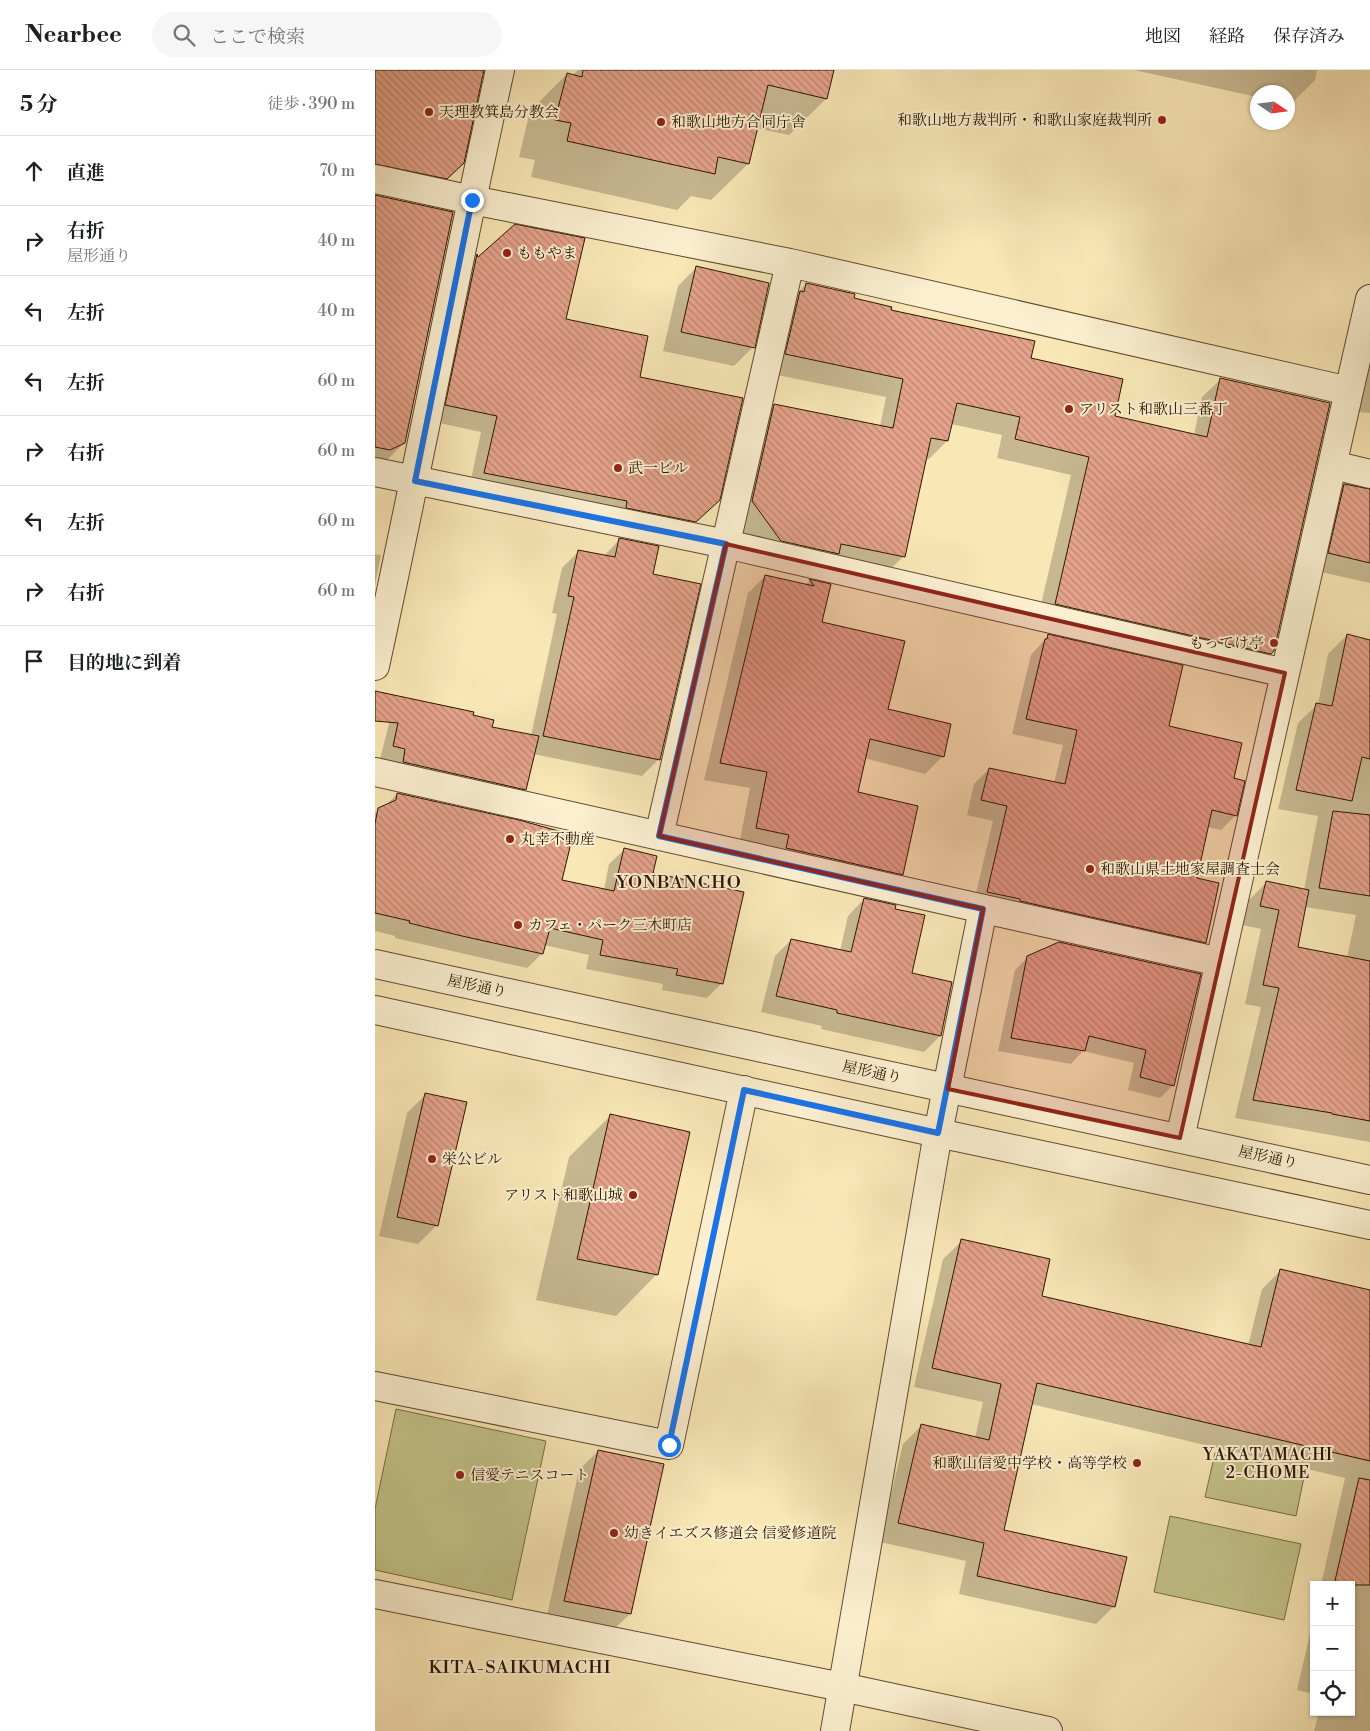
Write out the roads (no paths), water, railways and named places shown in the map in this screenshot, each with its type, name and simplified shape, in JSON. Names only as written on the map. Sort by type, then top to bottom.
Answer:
[{"type":"street","points":[[375,666],[500,70]]},
{"type":"street","points":[[375,178],[472,200],[790,263],[1349,391]]},
{"type":"street","points":[[659,836],[790,263]]},
{"type":"street","points":[[1180,1138],[1370,299]]},
{"type":"street","points":[[1333,465],[1370,474]]},
{"type":"street","points":[[375,472],[726,544],[1285,673]]},
{"type":"street","points":[[375,772],[1220,962]]},
{"type":"street","points":[[835,1731],[938,1133],[983,909]]},
{"type":"street","name":"屋形通り","points":[[375,964],[1370,1180]]},
{"type":"street","points":[[375,1010],[1370,1225]]},
{"type":"street","points":[[375,1386],[669,1445],[744,1090]]},
{"type":"street","points":[[375,1594],[842,1687],[1048,1731]]},
{"type":"place","name":"天理教箕島分教会","points":[[429,112]]},
{"type":"place","name":"和歌山地方裁判所・和歌山家庭裁判所","points":[[1162,120]]},
{"type":"place","name":"和歌山地方合同庁舎","points":[[661,122]]},
{"type":"place","name":"ももやま","points":[[507,253]]},
{"type":"place","name":"アリスト和歌山三番丁","points":[[1069,409]]},
{"type":"place","name":"武一ビル","points":[[618,468]]},
{"type":"place","name":"もってけ亭","points":[[1274,643]]},
{"type":"place","name":"丸幸不動産","points":[[510,839]]},
{"type":"place","name":"和歌山県土地家屋調査士会","points":[[1090,869]]},
{"type":"place","name":"カフェ・パーク三木町店","points":[[518,925]]},
{"type":"place","name":"栄公ビル","points":[[432,1159]]},
{"type":"place","name":"アリスト和歌山城","points":[[633,1195]]},
{"type":"place","name":"和歌山信愛中学校・高等学校","points":[[1137,1463]]},
{"type":"place","name":"信愛テニスコート","points":[[460,1475]]},
{"type":"place","name":"幼きイエズス修道会 信愛修道院","points":[[614,1533]]},
{"type":"district","name":"YONBANCHO","points":[[679,882]]},
{"type":"district","name":"YAKATAMACHI 2-CHOME","points":[[1268,1463]]},
{"type":"district","name":"KITA-SAIKUMACHI","points":[[520,1667]]}]
